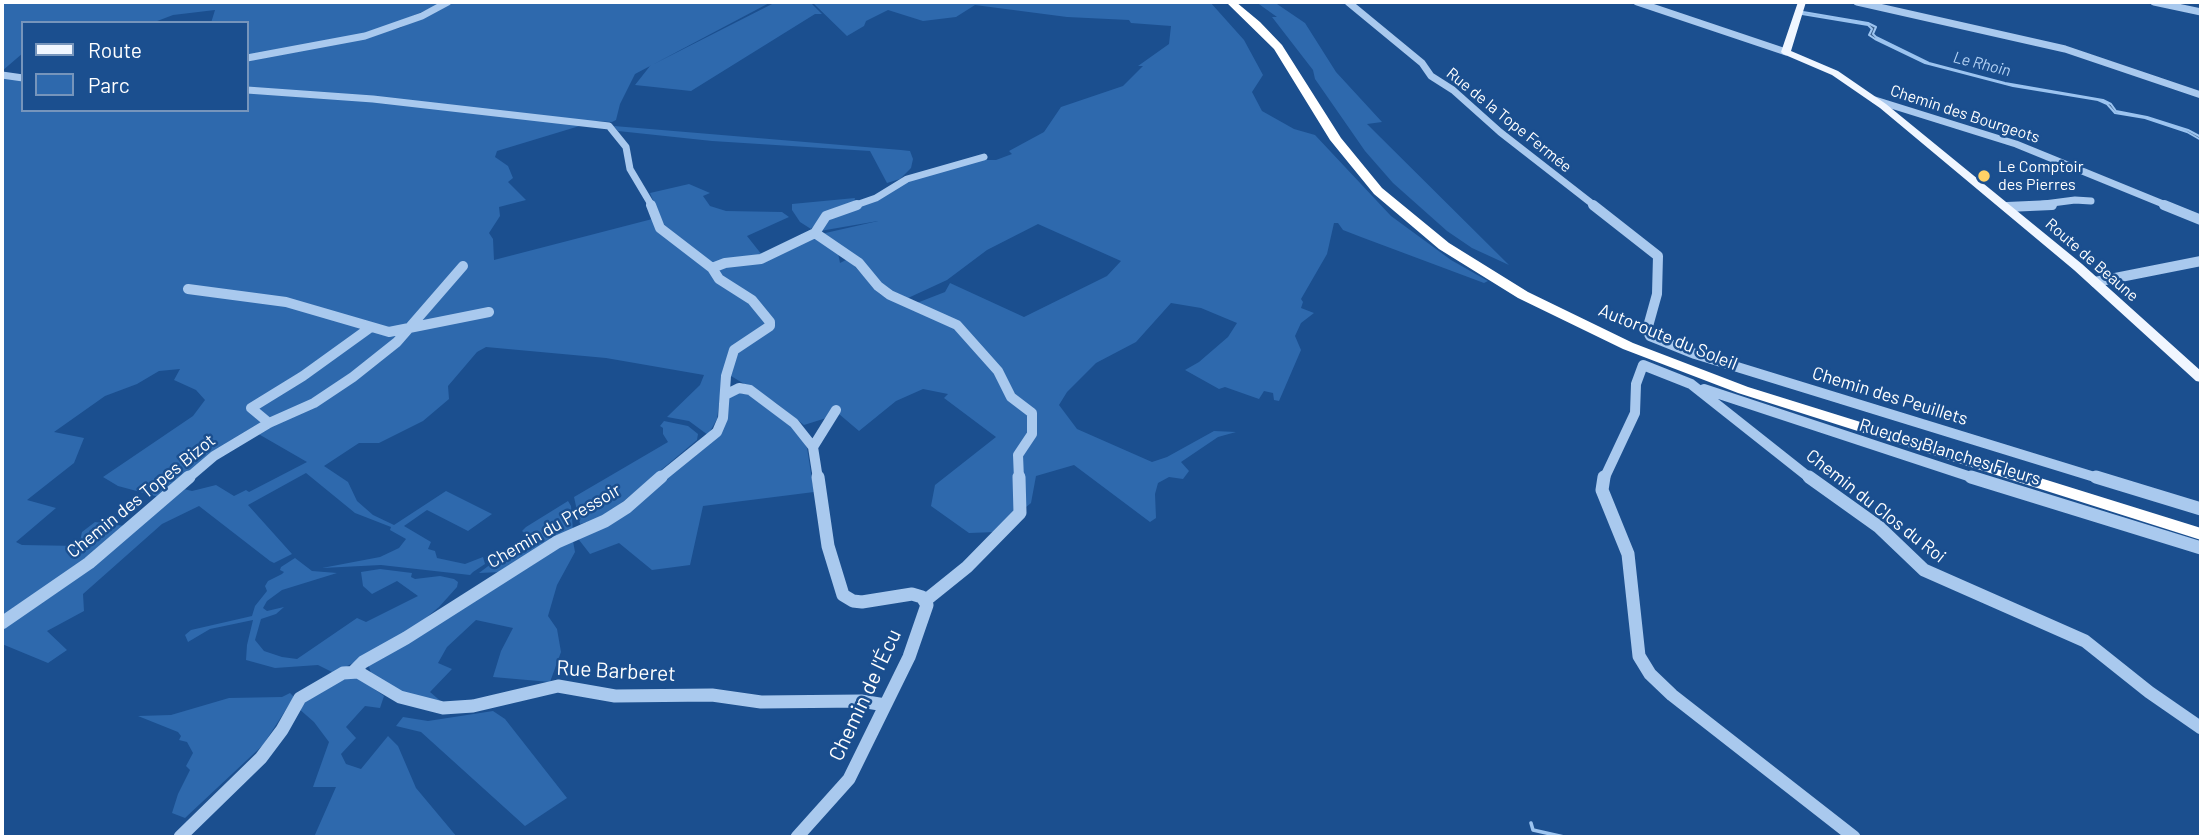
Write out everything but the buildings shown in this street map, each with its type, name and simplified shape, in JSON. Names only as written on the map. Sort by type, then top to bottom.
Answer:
[{"type":"highway","name":"Autoroute du Soleil","points":[[1231,2],[1278,47],[1336,140],[1372,185],[1427,233],[1523,295],[1629,346],[1732,386],[2201,534]]},
{"type":"highway","name":"Autoroute du Soleil","points":[[1240,2],[1263,21],[1286,47],[1349,144],[1381,183],[1452,243],[1530,291],[1634,340],[1736,379],[2201,525]]},
{"type":"main road","points":[[1800,9],[1789,47],[1800,50],[1822,66]]},
{"type":"main road","name":"Route de Beaune","points":[[1789,47],[1875,100],[2095,282],[2201,378]]},
{"type":"street","points":[[248,58],[365,36],[414,20],[448,2]]},
{"type":"street","name":"Rue de la Tope Fermée","points":[[1348,2],[1422,63],[1434,78],[1450,88],[1500,132],[1658,256]]},
{"type":"street","points":[[1637,2],[1770,46],[1789,47]]},
{"type":"street","points":[[1857,2],[1960,23],[2079,52],[2201,95]]},
{"type":"street","points":[[2154,2],[2201,12]]},
{"type":"street","points":[[2,75],[21,78]]},
{"type":"street","points":[[248,90],[373,99],[599,124],[612,128],[624,144],[630,169],[653,209],[660,228],[712,268],[719,279],[758,305],[770,326],[734,350],[726,378],[750,390],[794,423],[813,447],[824,524],[841,592],[849,600],[858,602],[908,593],[926,600],[967,567],[1020,513],[1018,455],[1032,434],[1032,413],[1008,393],[998,371],[957,324],[890,295],[877,286],[859,263],[815,233]]},
{"type":"street","name":"Chemin des Bourgeots","points":[[1875,100],[2016,144],[2201,220]]},
{"type":"street","points":[[712,268],[775,254],[815,233],[826,216],[876,198],[907,179],[984,157]]},
{"type":"street","points":[[2007,207],[2045,206],[2075,200],[2091,201]]},
{"type":"street","name":"Chemin des Peuillets","points":[[1658,256],[1657,295],[1647,330],[1653,338],[1871,410],[2201,509]]},
{"type":"street","points":[[2095,282],[2201,261]]},
{"type":"street","name":"Chemin des Topes Bizot","points":[[2,623],[89,563],[214,456],[269,423],[314,402],[353,377],[410,328],[463,266]]},
{"type":"street","points":[[188,289],[286,302],[389,332],[489,312]]},
{"type":"street","points":[[269,423],[251,408],[303,376],[371,327]]},
{"type":"street","name":"Chemin du Clos du Roi","points":[[1854,837],[1672,695],[1650,674],[1639,656],[1628,554],[1602,490],[1605,473],[1634,413],[1636,384],[1643,365],[1691,384],[1739,419],[1822,488],[1879,527],[1924,569],[2094,646],[2149,692],[2201,728]]},
{"type":"street","name":"Chemin du Pressoir","points":[[180,837],[270,747],[300,698],[331,678],[354,671],[363,662],[407,638],[557,542],[605,521],[627,507],[717,432],[723,418],[726,378]]},
{"type":"street","name":"Rue des Blanches Fleurs","points":[[1691,384],[1919,461],[2201,548]]},
{"type":"street","points":[[725,395],[739,388],[750,390]]},
{"type":"street","points":[[813,447],[836,410]]},
{"type":"street","name":"Chemin de l'Écu","points":[[797,837],[849,779],[909,657],[926,610],[926,600]]},
{"type":"street","name":"Rue Barberet","points":[[354,671],[400,697],[443,708],[473,706],[558,686],[615,696],[712,695],[761,702],[802,699],[830,704],[861,701],[885,705]]},
{"type":"green space","points":[[2,2],[445,2],[375,32],[248,57],[248,21],[212,21],[215,10],[173,15],[157,21],[21,21],[21,55],[2,71]]},
{"type":"green space","points":[[451,2],[771,2],[635,74],[620,104],[616,120],[596,121],[497,151],[495,157],[508,166],[513,178],[508,182],[526,200],[499,207],[500,216],[489,233],[493,239],[494,260],[660,217],[650,193],[689,184],[710,193],[703,196],[710,206],[726,211],[782,212],[789,217],[747,236],[766,260],[812,237],[838,253],[840,263],[848,259],[880,294],[909,306],[945,292],[950,283],[1024,317],[1107,276],[1121,261],[1038,224],[987,250],[947,280],[908,298],[888,291],[821,234],[878,221],[820,231],[825,222],[905,182],[1012,154],[1009,151],[1044,132],[1061,107],[1123,86],[1143,66],[1138,66],[1169,44],[1171,26],[1131,23],[1129,20],[1067,17],[975,5],[956,17],[923,21],[888,10],[866,21],[864,26],[847,36],[812,2],[1210,2],[1244,40],[1263,75],[1252,92],[1262,111],[1294,129],[1315,135],[1391,216],[1451,260],[1488,281],[1484,283],[1361,237],[1334,223],[1327,254],[1301,299],[1301,308],[1314,313],[1301,323],[1295,336],[1301,350],[1279,401],[1274,400],[1273,393],[1264,391],[1259,399],[1225,387],[1219,389],[1185,370],[1199,362],[1228,337],[1237,323],[1201,308],[1171,303],[1136,342],[1096,363],[1067,392],[1059,405],[1077,429],[1152,462],[1167,457],[1214,431],[1236,432],[1218,437],[1181,462],[1189,471],[1183,479],[1169,477],[1158,483],[1155,494],[1156,518],[1150,522],[1074,465],[1036,476],[1031,503],[996,532],[969,533],[931,506],[935,485],[996,437],[944,398],[948,394],[923,389],[896,401],[859,431],[839,414],[804,425],[776,403],[731,376],[722,381],[717,419],[708,435],[689,421],[667,417],[700,385],[704,375],[606,358],[486,347],[477,352],[448,386],[449,399],[423,421],[379,443],[359,443],[324,466],[348,482],[357,501],[373,515],[394,525],[446,491],[492,514],[468,531],[427,510],[404,526],[431,542],[428,549],[435,551],[437,558],[465,564],[483,557],[485,564],[470,575],[381,565],[322,568],[380,557],[399,548],[406,539],[390,530],[391,527],[355,513],[306,473],[248,505],[292,554],[274,563],[270,561],[199,506],[162,524],[83,594],[84,611],[47,631],[67,650],[48,663],[2,644],[2,77],[21,79],[21,112],[248,112],[248,60],[400,28]],"holes":[[[180,369],[174,380],[196,390],[205,400],[193,416],[103,477],[118,486],[159,497],[125,526],[95,522],[82,532],[79,546],[22,545],[16,542],[56,508],[27,500],[74,463],[84,438],[54,432],[105,396],[137,384],[159,371]],[[255,432],[307,462],[249,492],[246,490],[234,496],[216,485],[192,491],[180,488],[226,451]]]},
{"type":"green space","points":[[776,2],[810,2],[822,14],[815,14],[691,91],[635,85],[650,66]]},
{"type":"green space","points":[[1256,2],[1274,2],[1305,23],[1336,72],[1382,122],[1367,124],[1509,265],[1472,248],[1447,231],[1393,183],[1365,151],[1315,79],[1313,70],[1272,17],[1277,17]]},
{"type":"green space","points":[[614,126],[901,150],[910,151],[913,159],[911,168],[900,179],[887,183],[870,151],[712,141],[618,131]]},
{"type":"green space","points":[[855,198],[854,202],[826,212],[811,229],[800,222],[792,210],[792,204]]},
{"type":"green space","points":[[734,391],[750,395],[794,426],[807,448],[814,492],[703,506],[690,565],[652,570],[619,543],[590,554],[576,536],[668,475],[708,444],[728,396]]},
{"type":"green space","points":[[664,421],[688,426],[698,434],[697,440],[619,505],[598,519],[580,524],[574,497],[668,442],[660,426]]},
{"type":"green space","points":[[568,501],[571,506],[573,531],[501,572],[479,573],[528,536],[522,531],[526,527]]},
{"type":"green space","points":[[573,541],[575,552],[557,585],[548,616],[557,629],[561,652],[550,682],[493,677],[501,651],[513,628],[476,620],[447,647],[438,663],[452,669],[430,692],[444,704],[412,698],[371,673],[368,664],[559,544]]},
{"type":"green space","points":[[295,558],[312,571],[337,573],[282,590],[267,601],[263,608],[267,611],[284,607],[276,614],[261,619],[255,640],[264,651],[282,657],[297,659],[357,618],[366,622],[418,596],[397,581],[372,594],[363,586],[361,572],[380,569],[412,573],[411,577],[415,579],[440,576],[458,582],[457,587],[439,607],[404,636],[334,673],[318,665],[275,668],[246,660],[253,620],[210,629],[188,642],[185,635],[191,630],[252,616],[255,606],[267,591],[265,586],[268,581],[282,574],[284,572],[280,570],[281,567]]},
{"type":"green space","points":[[340,677],[357,677],[384,696],[380,708],[365,706],[346,727],[356,738],[341,754],[346,764],[361,769],[388,736],[398,746],[416,788],[457,837],[314,837],[336,787],[313,787],[329,742],[314,722],[298,708],[303,698]]},
{"type":"green space","points":[[290,693],[294,697],[263,745],[185,818],[172,813],[190,770],[186,766],[193,753],[187,742],[179,740],[181,736],[178,732],[138,716],[171,715],[229,698],[282,697]]},
{"type":"green space","points":[[493,711],[505,719],[567,798],[525,826],[421,732],[396,726],[403,717],[428,721]]},
{"type":"shaded area","points":[[1803,12],[1868,23],[1876,27],[1873,34],[1876,37],[1929,63],[2005,83],[2103,100],[2111,104],[2116,111],[2147,117],[2188,130],[2201,137],[2201,140],[2187,132],[2145,118],[2115,113],[2107,104],[2098,100],[2013,86],[1925,63],[1869,35],[1872,29],[1868,25],[1802,14]]},
{"type":"waterway","points":[[1531,823],[1533,830],[1564,837]]},
{"type":"place","name":"Le Comptoir des Pierres","points":[[1984,176]]},
{"type":"water label","name":"Le Rhoin","points":[[1982,64]]}]
